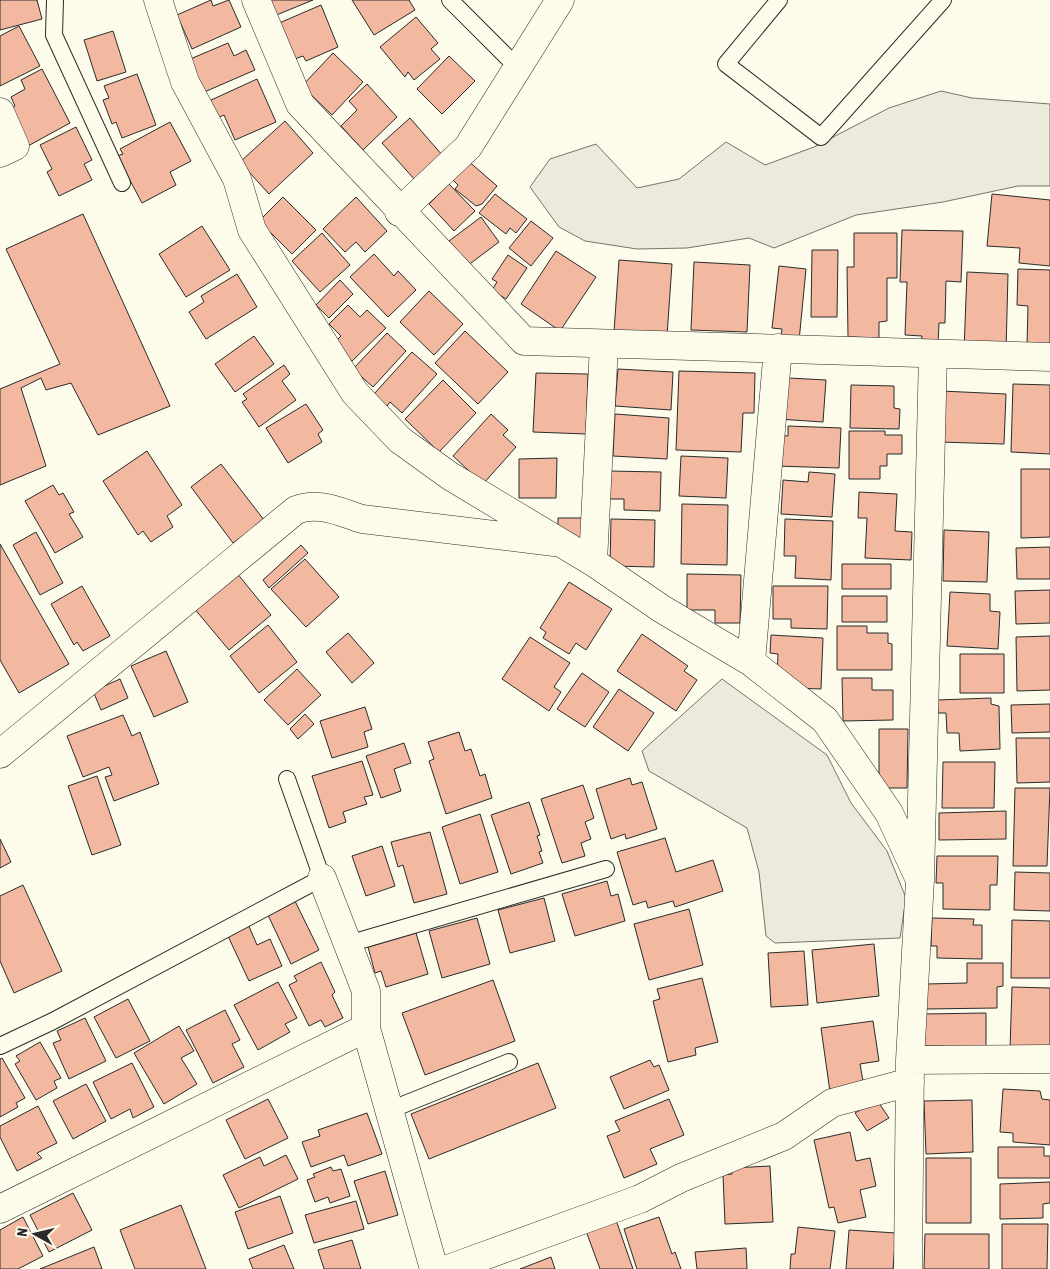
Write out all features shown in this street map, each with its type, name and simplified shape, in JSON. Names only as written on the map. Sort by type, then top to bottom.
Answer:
[{"type":"street","points":[[158,0],[185,82],[237,178],[252,230],[355,393],[407,445],[450,476],[593,562],[662,609],[751,662],[825,720],[889,813],[920,880]]},
{"type":"street","points":[[256,0],[300,104],[400,212],[524,341],[604,345],[778,348],[1050,357]]},
{"type":"street","points":[[400,212],[468,147],[560,0]]},
{"type":"street","points":[[0,112],[15,146],[0,153]]},
{"type":"street","points":[[593,562],[604,345]]},
{"type":"street","points":[[751,662],[778,348]]},
{"type":"street","points":[[908,1269],[910,1071],[920,880],[933,354]]},
{"type":"street","points":[[0,754],[282,522],[303,507],[309,505],[334,509],[362,519],[560,543]]},
{"type":"street","points":[[322,878],[366,991],[366,1028],[434,1269]]},
{"type":"street","points":[[0,1209],[366,1028]]},
{"type":"street","points":[[448,1269],[640,1199],[681,1178],[784,1136],[832,1103],[910,1071],[1050,1059]]},
{"type":"lane","points":[[55,0],[54,35],[122,183]]},
{"type":"lane","points":[[450,0],[517,67]]},
{"type":"lane","points":[[779,0],[726,64],[822,137],[943,0]]},
{"type":"lane","points":[[0,1046],[53,1021],[322,878],[287,779]]},
{"type":"lane","points":[[348,944],[606,869]]},
{"type":"lane","points":[[390,1110],[509,1062]]},
{"type":"shaded area","points":[[941,91],[972,98],[1050,104],[1050,186],[1018,186],[943,202],[856,215],[774,248],[749,238],[687,248],[637,249],[585,241],[559,227],[530,187],[550,159],[596,144],[637,188],[679,179],[726,142],[765,165],[814,147],[889,108]]},
{"type":"shaded area","points":[[722,679],[827,755],[851,803],[887,851],[906,898],[900,938],[775,943],[766,936],[759,872],[747,828],[649,771],[642,751]]},
{"type":"building","points":[[0,0],[37,0],[42,19],[0,30]]},
{"type":"building","points":[[211,0],[213,6],[229,0],[241,27],[192,49],[177,15]]},
{"type":"building","points":[[267,0],[313,0],[274,16]]},
{"type":"building","points":[[352,0],[409,0],[415,10],[374,35]]},
{"type":"building","points":[[321,5],[338,47],[306,61],[303,56],[292,60],[277,24]]},
{"type":"building","points":[[416,17],[438,43],[431,49],[440,59],[414,80],[408,72],[405,77],[380,47]]},
{"type":"building","points":[[19,26],[40,66],[0,86],[0,36]]},
{"type":"building","points":[[113,31],[126,72],[97,81],[84,40]]},
{"type":"building","points":[[228,43],[234,56],[246,50],[255,70],[202,93],[188,60]]},
{"type":"building","points":[[333,53],[363,82],[332,115],[302,86]]},
{"type":"building","points":[[449,56],[475,81],[442,114],[417,89]]},
{"type":"building","points":[[42,69],[70,123],[26,147],[7,110],[15,106],[11,97],[25,89],[21,80]]},
{"type":"building","points":[[137,74],[156,125],[122,138],[116,122],[112,124],[103,100],[109,98],[104,86]]},
{"type":"building","points":[[257,79],[276,122],[235,140],[224,115],[217,118],[209,101]]},
{"type":"building","points":[[367,84],[397,117],[363,150],[341,126],[357,110],[349,101]]},
{"type":"building","points":[[410,118],[443,156],[415,180],[382,143]]},
{"type":"building","points":[[285,121],[313,153],[269,194],[240,162]]},
{"type":"building","points":[[170,122],[191,161],[170,172],[176,185],[142,203],[117,156],[123,154],[120,149]]},
{"type":"building","points":[[76,127],[92,160],[84,164],[92,180],[59,196],[47,172],[52,169],[40,145]]},
{"type":"building","points":[[466,159],[497,186],[482,204],[476,206],[455,189],[458,185],[450,177]]},
{"type":"building","points":[[449,184],[475,211],[454,231],[429,204]]},
{"type":"building","points":[[495,194],[527,219],[516,233],[510,228],[506,234],[479,213]]},
{"type":"building","points":[[992,194],[1050,200],[1050,266],[1019,263],[1020,248],[987,246]]},
{"type":"building","points":[[283,197],[316,230],[292,254],[259,221]]},
{"type":"building","points":[[356,197],[387,231],[365,252],[356,242],[345,252],[323,229]]},
{"type":"building","points":[[83,214],[170,406],[98,435],[71,383],[46,390],[41,378],[21,388],[46,466],[0,485],[0,389],[60,364],[6,249]]},
{"type":"building","points":[[481,217],[499,242],[467,266],[449,241]]},
{"type":"building","points":[[531,221],[553,238],[531,266],[509,248]]},
{"type":"building","points":[[202,226],[230,270],[186,297],[159,254]]},
{"type":"building","points":[[902,230],[963,231],[961,282],[946,281],[945,323],[939,323],[938,345],[921,345],[922,336],[905,335],[907,282],[900,282]]},
{"type":"building","points":[[322,233],[350,265],[320,292],[292,261]]},
{"type":"building","points":[[854,233],[897,233],[897,278],[887,278],[887,321],[879,322],[879,338],[848,337],[847,267],[854,267]]},
{"type":"building","points":[[812,250],[838,250],[837,317],[811,317]]},
{"type":"building","points":[[556,251],[596,277],[560,331],[521,304]]},
{"type":"building","points":[[374,254],[394,276],[398,271],[416,290],[388,317],[350,277]]},
{"type":"building","points":[[508,255],[527,268],[506,299],[492,290],[497,282],[492,279]]},
{"type":"building","points":[[619,260],[672,264],[667,336],[614,332]]},
{"type":"building","points":[[694,262],[750,265],[747,332],[691,330]]},
{"type":"building","points":[[779,266],[806,269],[799,341],[781,339],[782,329],[772,328]]},
{"type":"building","points":[[1018,269],[1050,270],[1050,345],[1027,345],[1028,306],[1017,305]]},
{"type":"building","points":[[967,272],[1008,274],[1006,351],[964,350]]},
{"type":"building","points":[[237,274],[257,307],[206,339],[189,312],[204,302],[201,296]]},
{"type":"building","points":[[340,280],[353,294],[329,318],[316,305]]},
{"type":"building","points":[[429,291],[463,324],[434,355],[400,322]]},
{"type":"building","points":[[348,305],[360,317],[367,310],[386,328],[352,361],[334,343],[341,336],[329,324]]},
{"type":"building","points":[[465,331],[508,372],[478,404],[435,363]]},
{"type":"building","points":[[387,333],[406,351],[373,387],[353,369]]},
{"type":"building","points":[[254,336],[274,364],[235,392],[215,364]]},
{"type":"building","points":[[412,352],[437,374],[402,413],[390,402],[387,406],[374,394]]},
{"type":"building","points":[[284,365],[290,374],[282,381],[296,400],[259,427],[242,402],[247,399],[243,394]]},
{"type":"building","points":[[618,369],[673,372],[671,410],[615,406]]},
{"type":"building","points":[[679,371],[755,373],[754,413],[743,413],[741,452],[676,450]]},
{"type":"building","points":[[536,373],[588,374],[586,434],[533,432]]},
{"type":"building","points":[[789,378],[826,380],[823,422],[778,419]]},
{"type":"building","points":[[443,380],[476,413],[439,452],[405,419]]},
{"type":"building","points":[[1013,384],[1050,385],[1050,454],[1011,452]]},
{"type":"building","points":[[851,385],[894,386],[894,408],[900,409],[899,429],[850,428]]},
{"type":"building","points":[[941,391],[1006,394],[1004,444],[939,442]]},
{"type":"building","points":[[306,404],[323,430],[318,434],[322,442],[288,463],[266,428]]},
{"type":"building","points":[[491,414],[508,430],[503,435],[516,447],[483,484],[453,456]]},
{"type":"building","points":[[615,414],[669,418],[667,459],[613,456]]},
{"type":"building","points":[[788,426],[841,428],[839,468],[776,466],[778,435],[788,436]]},
{"type":"building","points":[[849,431],[885,431],[885,435],[902,435],[902,454],[887,454],[887,466],[880,466],[880,479],[849,479]]},
{"type":"building","points":[[147,451],[182,505],[167,516],[173,527],[151,542],[143,531],[138,535],[103,481]]},
{"type":"building","points":[[681,456],[728,458],[726,498],[679,496]]},
{"type":"building","points":[[557,458],[556,498],[519,498],[519,459]]},
{"type":"building","points":[[221,464],[264,520],[233,543],[191,487]]},
{"type":"building","points":[[1021,469],[1050,469],[1050,537],[1021,538]]},
{"type":"building","points":[[609,471],[661,472],[660,511],[624,510],[624,499],[608,499]]},
{"type":"building","points":[[809,472],[835,474],[832,517],[781,514],[783,480],[808,482]]},
{"type":"building","points":[[53,485],[59,495],[63,493],[74,512],[69,514],[83,537],[55,553],[25,501]]},
{"type":"building","points":[[859,492],[897,494],[895,531],[912,532],[911,560],[865,558],[867,518],[858,518]]},
{"type":"building","points":[[682,504],[728,505],[727,565],[681,564]]},
{"type":"building","points":[[558,518],[588,518],[580,544],[558,530]]},
{"type":"building","points":[[611,519],[655,520],[654,567],[610,566]]},
{"type":"building","points":[[785,519],[833,521],[831,580],[795,578],[796,556],[784,556]]},
{"type":"building","points":[[944,530],[989,532],[987,582],[943,581]]},
{"type":"building","points":[[36,532],[63,583],[40,595],[13,545]]},
{"type":"building","points":[[0,544],[69,664],[19,693],[0,660]]},
{"type":"building","points":[[301,545],[308,553],[269,588],[263,580]]},
{"type":"building","points":[[1050,547],[1050,579],[1017,579],[1016,548]]},
{"type":"building","points":[[305,559],[339,597],[306,627],[271,589]]},
{"type":"building","points":[[842,564],[891,564],[891,589],[842,589]]},
{"type":"building","points":[[236,572],[271,615],[229,650],[193,607]]},
{"type":"building","points":[[687,574],[741,575],[740,623],[715,623],[715,610],[687,610]]},
{"type":"building","points":[[569,582],[612,609],[586,650],[576,643],[569,654],[543,638],[546,632],[540,628]]},
{"type":"building","points":[[82,586],[110,636],[83,651],[77,642],[74,645],[51,604]]},
{"type":"building","points":[[773,586],[828,586],[827,629],[791,628],[791,619],[773,619]]},
{"type":"building","points":[[1050,590],[1050,623],[1016,624],[1015,591]]},
{"type":"building","points":[[950,592],[990,594],[990,611],[1000,612],[998,649],[947,646]]},
{"type":"building","points":[[842,596],[887,596],[887,622],[842,622]]},
{"type":"building","points":[[268,625],[297,662],[259,693],[230,656]]},
{"type":"building","points":[[837,626],[867,626],[867,633],[888,633],[888,643],[892,644],[892,670],[837,670]]},
{"type":"building","points":[[348,633],[374,663],[352,683],[326,652]]},
{"type":"building","points":[[642,634],[688,666],[684,671],[697,680],[676,711],[617,671]]},
{"type":"building","points":[[771,635],[823,638],[821,689],[794,688],[777,678],[778,654],[770,653]]},
{"type":"building","points":[[1050,636],[1050,690],[1017,691],[1016,637]]},
{"type":"building","points":[[530,637],[570,663],[554,687],[561,692],[549,711],[502,679]]},
{"type":"building","points":[[166,651],[188,702],[154,717],[131,666]]},
{"type":"building","points":[[960,654],[1004,654],[1004,693],[960,693]]},
{"type":"building","points":[[297,669],[321,695],[288,725],[264,700]]},
{"type":"building","points":[[582,673],[609,692],[585,727],[557,709]]},
{"type":"building","points":[[842,678],[872,678],[872,690],[893,690],[893,720],[843,721]]},
{"type":"building","points":[[120,679],[128,698],[101,710],[93,691]]},
{"type":"building","points":[[619,689],[654,713],[628,751],[593,727]]},
{"type":"building","points":[[991,698],[991,704],[999,706],[1000,749],[960,751],[959,733],[947,733],[946,713],[938,713],[937,700]]},
{"type":"building","points":[[1050,704],[1050,732],[1012,733],[1011,705]]},
{"type":"building","points":[[365,707],[372,729],[364,732],[368,747],[332,758],[320,721]]},
{"type":"building","points":[[305,714],[314,724],[298,739],[290,729]]},
{"type":"building","points":[[123,715],[132,736],[140,732],[159,784],[114,801],[105,777],[112,775],[109,767],[83,777],[67,736]]},
{"type":"building","points":[[879,729],[908,729],[907,788],[879,788]]},
{"type":"building","points":[[459,732],[465,751],[471,749],[480,776],[485,774],[492,798],[446,814],[429,761],[434,759],[428,742]]},
{"type":"building","points":[[1016,738],[1050,738],[1050,782],[1017,783]]},
{"type":"building","points":[[404,743],[411,763],[394,769],[401,791],[381,798],[366,756]]},
{"type":"building","points":[[362,761],[373,795],[364,797],[367,804],[343,812],[346,822],[329,828],[312,776]]},
{"type":"building","points":[[943,762],[995,762],[994,808],[942,808]]},
{"type":"building","points":[[97,776],[121,845],[92,855],[68,786]]},
{"type":"building","points":[[630,778],[632,785],[642,782],[657,829],[626,839],[625,834],[611,839],[596,789]]},
{"type":"building","points":[[583,785],[594,818],[585,822],[591,839],[581,843],[585,856],[562,863],[541,799]]},
{"type":"building","points":[[1015,788],[1050,788],[1047,866],[1013,866]]},
{"type":"building","points":[[529,802],[540,835],[537,836],[542,851],[539,852],[543,863],[511,874],[491,815]]},
{"type":"building","points":[[1006,811],[1006,839],[939,840],[939,813]]},
{"type":"building","points":[[480,814],[498,872],[460,884],[442,827]]},
{"type":"building","points":[[430,832],[447,894],[414,903],[403,865],[398,867],[391,842]]},
{"type":"building","points":[[665,838],[676,872],[713,860],[723,891],[675,907],[673,901],[648,908],[646,901],[633,905],[617,852]]},
{"type":"building","points":[[0,839],[11,862],[0,868]]},
{"type":"building","points":[[382,846],[395,886],[366,896],[352,856]]},
{"type":"building","points":[[937,856],[998,856],[997,885],[990,885],[990,910],[943,909],[943,883],[936,883]]},
{"type":"building","points":[[1015,872],[1050,873],[1050,911],[1014,910]]},
{"type":"building","points":[[607,881],[611,896],[618,894],[625,921],[575,936],[562,894]]},
{"type":"building","points":[[23,885],[62,971],[14,993],[0,961],[0,896]]},
{"type":"building","points":[[544,898],[555,941],[510,953],[498,910]]},
{"type":"building","points":[[295,901],[319,950],[291,964],[268,915]]},
{"type":"building","points":[[689,909],[703,965],[649,980],[634,924]]},
{"type":"building","points":[[477,918],[490,964],[442,978],[429,931]]},
{"type":"building","points":[[932,918],[974,919],[973,925],[982,925],[982,959],[937,958],[937,946],[931,946]]},
{"type":"building","points":[[1012,920],[1050,921],[1050,978],[1011,978]]},
{"type":"building","points":[[248,924],[257,945],[270,939],[282,966],[249,981],[227,934]]},
{"type":"building","points":[[416,933],[428,974],[386,987],[381,971],[375,973],[368,947]]},
{"type":"building","points":[[874,944],[879,996],[817,1003],[812,950]]},
{"type":"building","points":[[804,951],[808,1005],[771,1007],[768,953]]},
{"type":"building","points":[[321,962],[335,992],[332,995],[343,1018],[325,1027],[321,1020],[309,1026],[289,985],[297,981],[294,976]]},
{"type":"building","points":[[967,963],[1003,963],[1003,986],[997,987],[997,1008],[926,1009],[926,984],[967,983]]},
{"type":"building","points":[[702,978],[718,1042],[695,1048],[696,1055],[668,1062],[653,1001],[660,999],[657,989]]},
{"type":"building","points":[[493,980],[515,1041],[425,1075],[402,1013]]},
{"type":"building","points":[[278,982],[297,1018],[285,1024],[290,1032],[258,1050],[234,1005]]},
{"type":"building","points":[[1012,987],[1050,988],[1050,1050],[1010,1049]]},
{"type":"building","points":[[128,999],[150,1041],[116,1058],[94,1017]]},
{"type":"building","points":[[225,1010],[240,1040],[232,1044],[244,1067],[213,1083],[186,1030]]},
{"type":"building","points":[[986,1013],[986,1052],[944,1052],[943,1046],[923,1046],[923,1014]]},
{"type":"building","points":[[85,1018],[106,1061],[69,1079],[53,1043],[61,1040],[57,1031]]},
{"type":"building","points":[[873,1021],[879,1061],[860,1064],[864,1087],[830,1092],[821,1028]]},
{"type":"building","points":[[179,1026],[194,1051],[181,1058],[197,1084],[164,1104],[134,1053]]},
{"type":"building","points":[[40,1042],[61,1078],[54,1081],[57,1088],[36,1100],[15,1064],[20,1061],[16,1056]]},
{"type":"building","points":[[2,1058],[25,1098],[16,1103],[18,1107],[0,1117],[0,1059]]},
{"type":"building","points":[[650,1060],[654,1067],[659,1065],[669,1090],[624,1109],[610,1077]]},
{"type":"building","points":[[132,1063],[154,1107],[133,1118],[130,1109],[111,1119],[93,1082]]},
{"type":"building","points":[[538,1063],[556,1108],[429,1159],[411,1114]]},
{"type":"building","points":[[86,1084],[106,1121],[73,1139],[53,1101]]},
{"type":"building","points":[[1003,1089],[1040,1091],[1042,1099],[1050,1100],[1050,1145],[1013,1142],[1013,1133],[1000,1132]]},
{"type":"building","points":[[268,1099],[288,1138],[245,1159],[226,1120]]},
{"type":"building","points":[[669,1099],[684,1135],[650,1149],[657,1164],[624,1178],[607,1136],[620,1131],[615,1121]]},
{"type":"building","points":[[877,1100],[889,1118],[867,1131],[855,1113]]},
{"type":"building","points":[[972,1100],[973,1152],[926,1154],[924,1101]]},
{"type":"building","points":[[38,1106],[57,1143],[37,1153],[42,1158],[17,1171],[0,1137],[0,1126]]},
{"type":"building","points":[[367,1113],[382,1154],[348,1166],[344,1155],[311,1167],[302,1142],[320,1136],[318,1130]]},
{"type":"building","points":[[850,1132],[856,1161],[870,1158],[876,1186],[860,1190],[866,1217],[838,1223],[834,1207],[829,1208],[814,1140]]},
{"type":"building","points":[[998,1147],[1044,1147],[1044,1156],[1050,1156],[1050,1178],[998,1178]]},
{"type":"building","points":[[286,1155],[298,1179],[239,1208],[223,1175],[260,1157],[264,1166]]},
{"type":"building","points":[[926,1158],[971,1158],[971,1223],[926,1223]]},
{"type":"building","points":[[770,1166],[773,1222],[725,1224],[723,1175],[732,1174],[732,1168]]},
{"type":"building","points":[[331,1167],[333,1171],[341,1169],[350,1196],[330,1203],[328,1197],[315,1202],[307,1180],[315,1177],[313,1174]]},
{"type":"building","points":[[385,1171],[398,1215],[368,1224],[354,1181]]},
{"type":"building","points":[[1050,1182],[1050,1203],[1043,1204],[1043,1218],[1000,1219],[1000,1184]]},
{"type":"building","points":[[73,1193],[92,1230],[49,1252],[30,1215]]},
{"type":"building","points":[[280,1196],[293,1233],[248,1249],[235,1212]]},
{"type":"building","points":[[356,1201],[364,1229],[314,1243],[305,1215]]},
{"type":"building","points":[[181,1205],[206,1269],[135,1269],[120,1230]]},
{"type":"building","points":[[23,1217],[43,1256],[18,1269],[0,1269],[0,1230]]},
{"type":"building","points":[[659,1217],[672,1254],[675,1252],[681,1269],[637,1269],[624,1229]]},
{"type":"building","points":[[616,1220],[633,1269],[600,1269],[586,1231]]},
{"type":"building","points":[[1002,1224],[1048,1224],[1047,1269],[1002,1269]]},
{"type":"building","points":[[798,1227],[835,1231],[830,1269],[790,1269],[791,1254],[795,1254]]},
{"type":"building","points":[[849,1230],[896,1233],[893,1269],[846,1269]]},
{"type":"building","points":[[925,1234],[989,1234],[989,1269],[924,1269]]},
{"type":"building","points":[[352,1240],[361,1269],[324,1269],[318,1250]]},
{"type":"building","points":[[284,1245],[294,1269],[253,1269],[249,1259]]},
{"type":"building","points":[[94,1247],[102,1269],[40,1269]]},
{"type":"building","points":[[746,1248],[747,1269],[697,1269],[695,1252]]},
{"type":"building","points":[[551,1257],[555,1269],[520,1269]]}]
